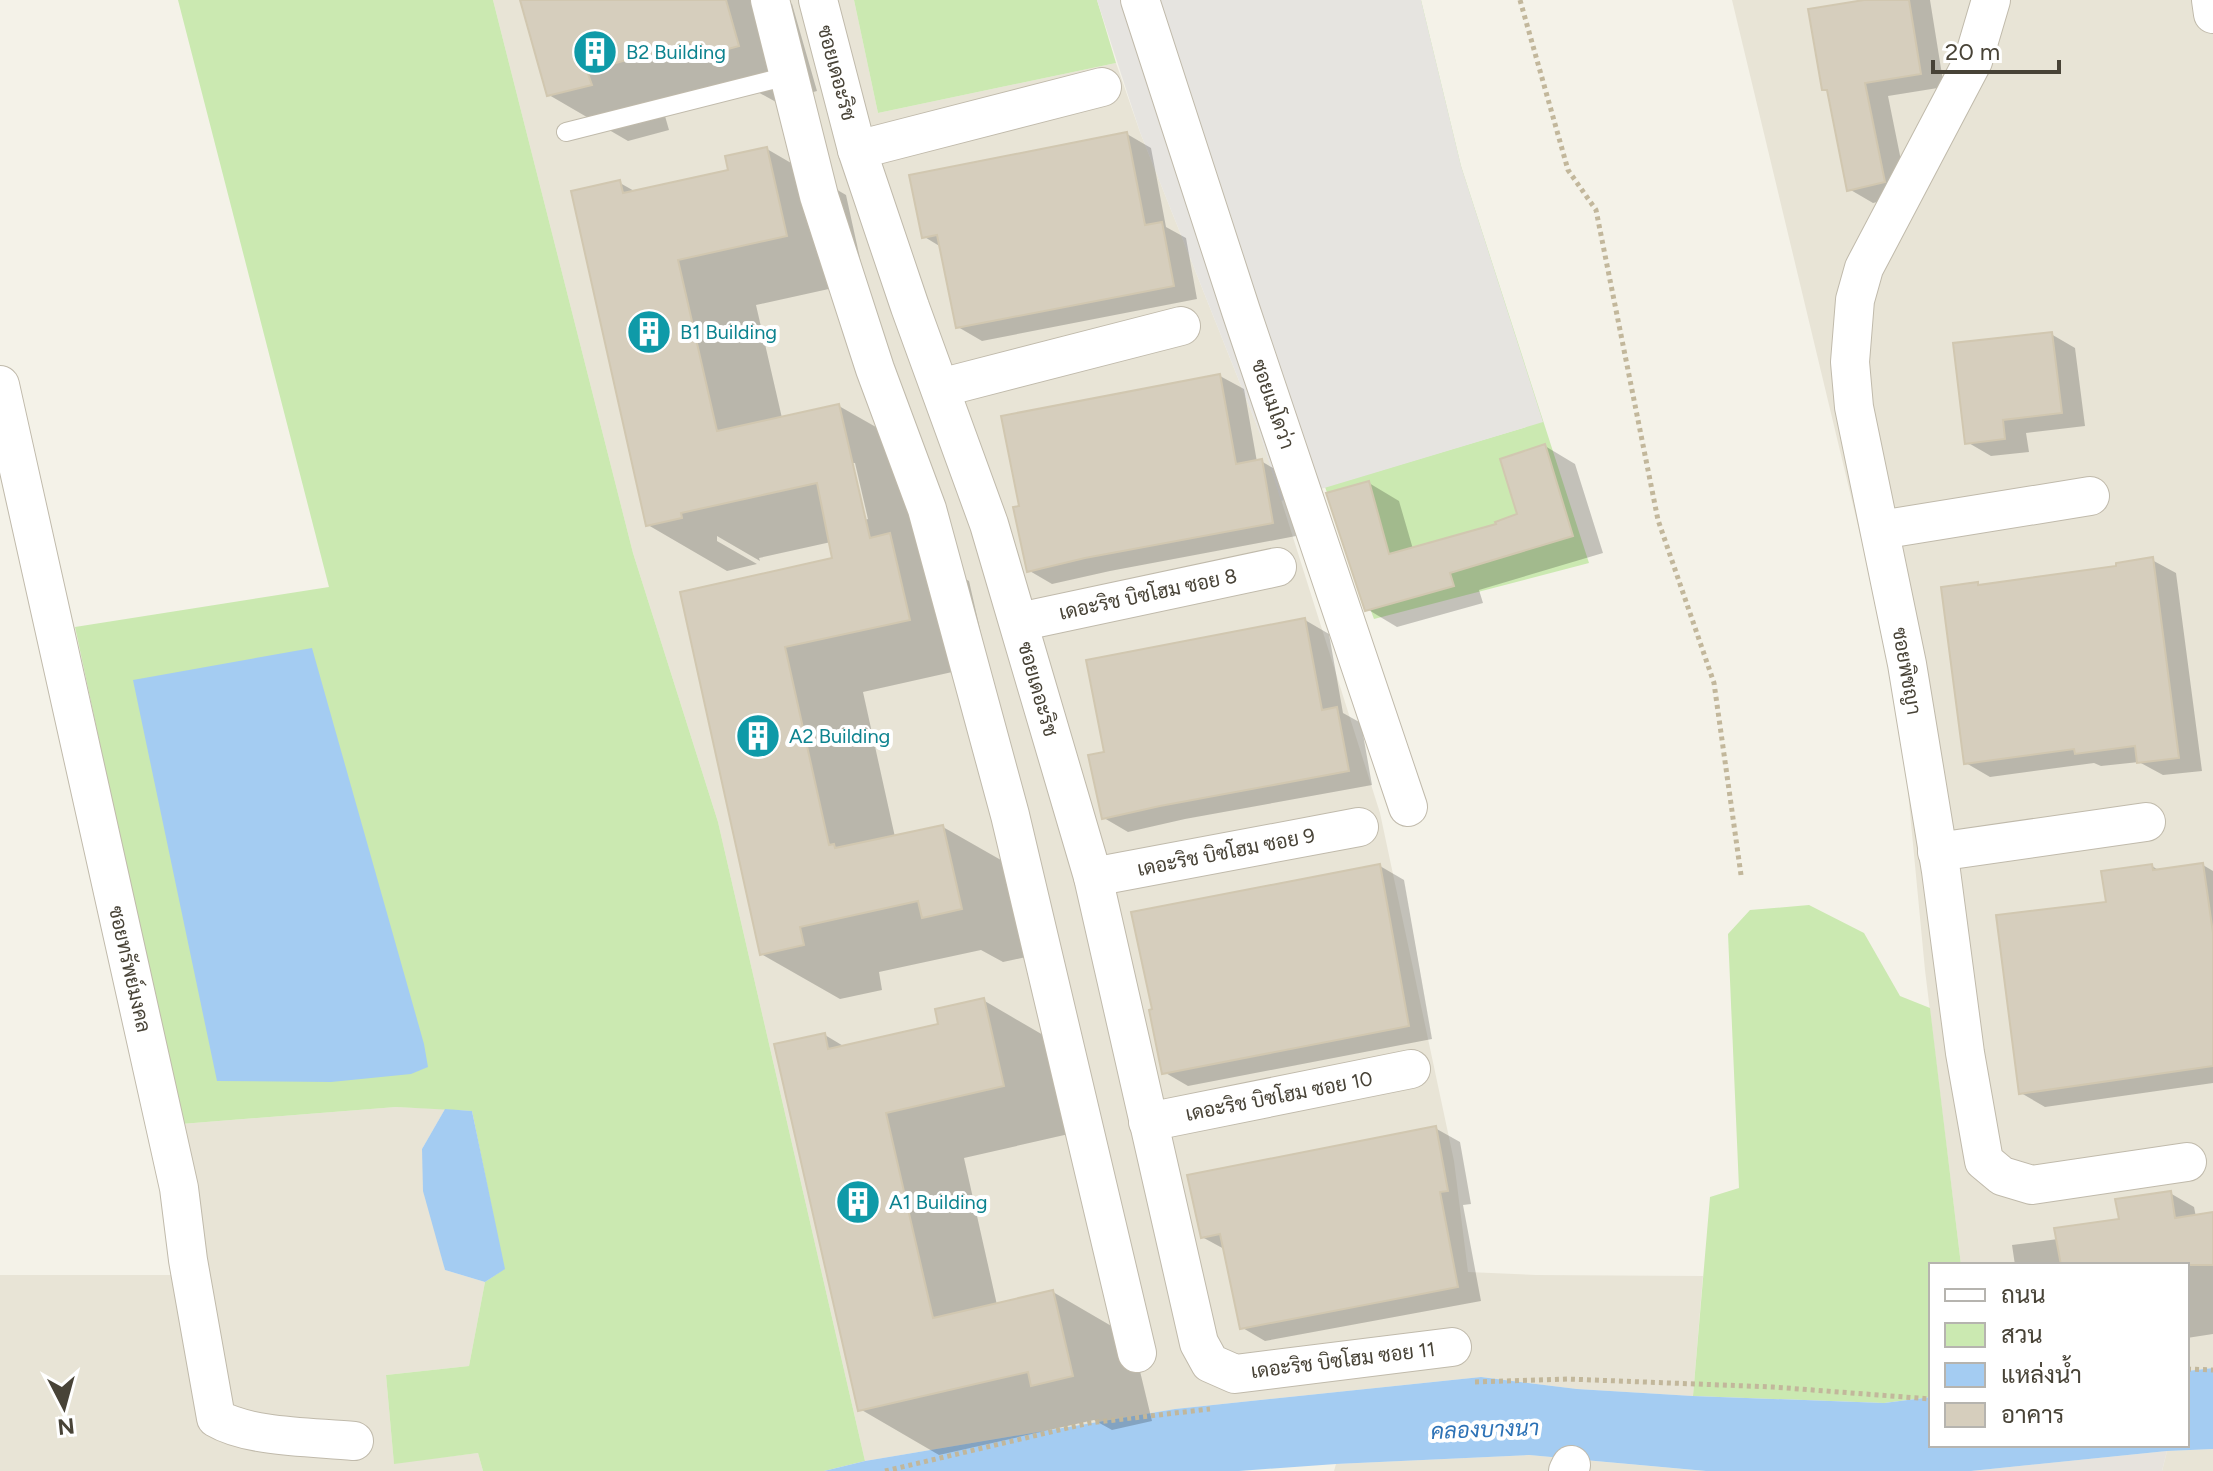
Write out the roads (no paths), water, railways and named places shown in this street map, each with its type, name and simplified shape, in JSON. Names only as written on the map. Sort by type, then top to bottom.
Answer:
[{"type":"street","points":[[770,0],[823,210],[875,369],[931,523],[1010,815],[1137,1353]]},
{"type":"street","name":"ซอยเดอะริช","points":[[818,0],[857,150],[989,524],[1093,877],[1199,1343],[1210,1363],[1235,1374]]},
{"type":"street","name":"ซอยเมโดว่า","points":[[1140,0],[1408,807]]},
{"type":"street","name":"ซอยพิชญา","points":[[1991,0],[1973,61],[1864,268],[1855,300],[1850,362],[1854,407],[1907,664],[1984,1161],[2002,1176],[2032,1185],[2187,1162]]},
{"type":"street","points":[[2211,0],[2213,14]]},
{"type":"street","points":[[857,150],[1102,87]]},
{"type":"street","points":[[940,388],[1181,326]]},
{"type":"street","name":"ซอยทรัพย์มงคล","points":[[0,385],[179,1188],[188,1260],[216,1418],[230,1426],[251,1431],[354,1441]]},
{"type":"street","points":[[1880,530],[2090,496]]},
{"type":"street","name":"เดอะริช บิซโฮม ซอย 8","points":[[1019,622],[1277,567]]},
{"type":"street","points":[[1937,852],[2146,822]]},
{"type":"street","name":"เดอะริช บิซโฮม ซอย 9","points":[[1093,877],[1359,827]]},
{"type":"street","name":"เดอะริช บิซโฮม ซอย 10","points":[[1148,1122],[1411,1069]]},
{"type":"street","name":"เดอะริช บิซโฮม ซอย 11","points":[[1235,1374],[1456,1365]]},
{"type":"lane","points":[[566,132],[788,76]]},
{"type":"water","points":[[312,648],[428,1067],[411,1074],[331,1082],[217,1081],[133,680]]},
{"type":"water","points":[[445,1109],[472,1111],[505,1269],[485,1282],[445,1270],[423,1191],[422,1149]]},
{"type":"water","name":"คลองบางนา","points":[[2213,1368],[2213,1449],[1971,1471],[1706,1471],[1529,1455],[1239,1471],[824,1471],[865,1461],[1175,1409],[1481,1377],[1577,1389],[1693,1396],[1884,1403],[1929,1397],[1929,1447],[2189,1447],[2189,1371]]},
{"type":"place","name":"B2 Building","points":[[595,52]]},
{"type":"place","name":"B1 Building","points":[[649,332]]},
{"type":"place","name":"A2 Building","points":[[758,736]]},
{"type":"place","name":"A1 Building","points":[[858,1202]]}]
